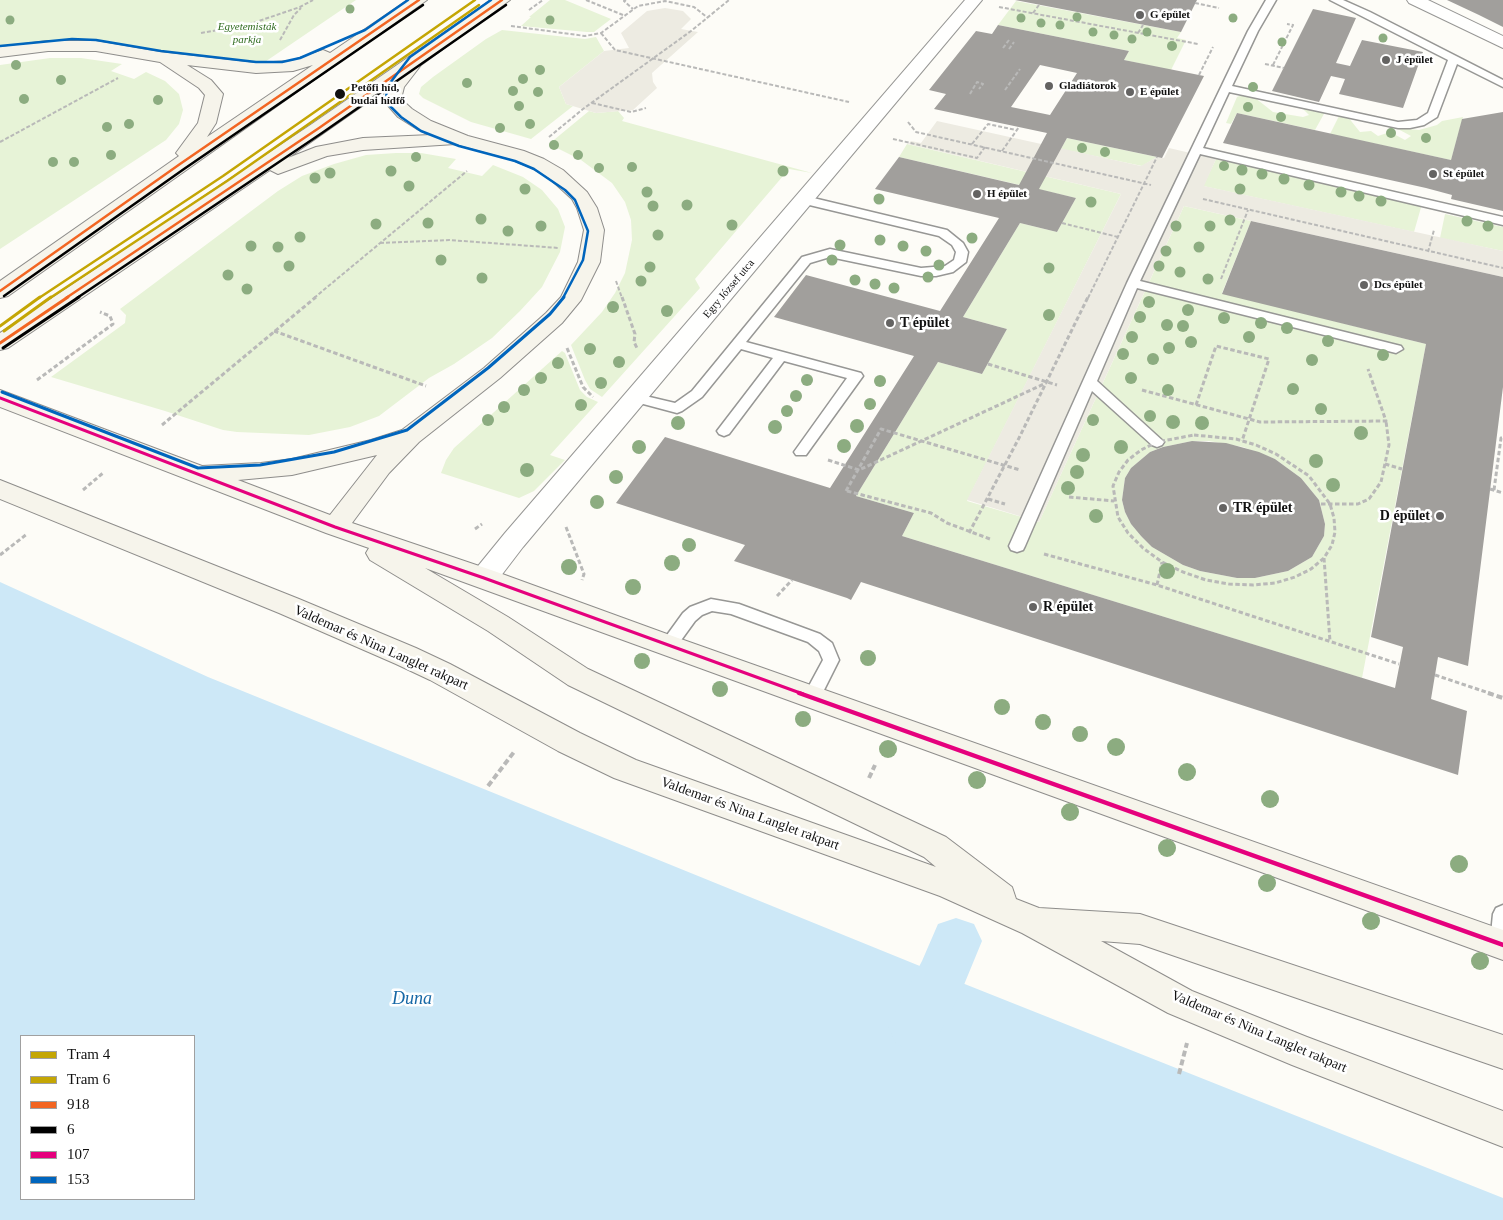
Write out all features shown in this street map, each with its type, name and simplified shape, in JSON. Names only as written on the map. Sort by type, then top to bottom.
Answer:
[{"type":"main road","points":[[0,291],[180,164],[419,0]]},
{"type":"main road","points":[[0,343],[241,181],[502,0]]},
{"type":"main road","points":[[0,52],[72,45],[256,68],[283,68],[302,64],[368,35]]},
{"type":"main road","points":[[160,57],[197,78],[214,94],[207,123],[180,164]]},
{"type":"main road","points":[[335,527],[380,467],[410,436],[492,373],[554,318],[580,283],[589,262],[592,245],[594,230],[587,208],[569,185],[537,163],[517,155],[461,140],[424,125],[405,113],[392,100],[395,86],[414,62]]},
{"type":"main road","points":[[241,181],[324,151],[396,141],[461,140]]},
{"type":"main road","points":[[0,398],[335,527],[484,578],[668,646],[1502,944]]},
{"type":"main road","points":[[197,474],[260,471],[292,467],[376,447],[410,436]]},
{"type":"main road","name":"Valdemar és Nina Langlet rakpart","points":[[0,489],[289,606],[406,656],[625,769],[951,886],[1034,922],[1180,1002],[1503,1130]]},
{"type":"main road","points":[[335,527],[498,624],[578,677],[935,847],[1034,922],[1140,929],[1503,1052]]},
{"type":"street","points":[[1415,0],[1503,43]]},
{"type":"street","name":"Egry József utca","points":[[484,578],[514,540],[637,398],[973,1]]},
{"type":"lane","points":[[1018,546],[1133,283],[1198,150],[1253,31],[1271,0]]},
{"type":"lane","points":[[1335,0],[1367,14],[1503,84]]},
{"type":"lane","points":[[1227,88],[1398,125],[1420,123],[1433,115],[1454,59]]},
{"type":"lane","points":[[1198,150],[1503,221]]},
{"type":"lane","points":[[637,398],[677,408],[683,406],[698,394],[800,265],[806,260],[830,253],[921,272],[936,272],[949,269],[960,262],[962,252],[957,243],[943,233],[805,200]]},
{"type":"lane","points":[[1133,283],[1396,350]]},
{"type":"lane","points":[[738,344],[856,376],[801,452]]},
{"type":"lane","points":[[724,430],[781,356]]},
{"type":"lane","points":[[1090,379],[1156,442]]},
{"type":"lane","points":[[668,646],[689,617],[696,611],[711,605],[733,608],[814,638],[826,647],[831,660],[830,666],[812,697]]},
{"type":"lane","points":[[1502,944],[1503,914]]},
{"type":"path","points":[[278,44],[294,15],[314,0]]},
{"type":"path","points":[[523,14],[543,0]]},
{"type":"path","points":[[586,0],[624,15]]},
{"type":"path","points":[[626,0],[624,1],[633,9]]},
{"type":"path","points":[[552,134],[656,58],[729,0]]},
{"type":"path","points":[[510,26],[585,36],[601,33],[638,6],[665,1],[694,6],[708,18]]},
{"type":"path","points":[[973,1],[1198,44]]},
{"type":"path","points":[[1195,3],[1219,8]]},
{"type":"path","points":[[198,34],[247,25],[308,4]]},
{"type":"path","points":[[1034,14],[1039,5]]},
{"type":"path","points":[[1138,33],[1143,25]]},
{"type":"path","points":[[601,33],[615,50],[880,110]]},
{"type":"path","points":[[1003,48],[1009,40]]},
{"type":"path","points":[[1009,49],[1014,42]]},
{"type":"path","points":[[1199,75],[1214,47]]},
{"type":"path","points":[[1264,64],[1284,68]]},
{"type":"path","points":[[1005,90],[1020,69]]},
{"type":"path","points":[[0,142],[120,77]]},
{"type":"path","points":[[970,94],[978,82],[983,84],[979,89]]},
{"type":"path","points":[[592,103],[631,112],[646,108]]},
{"type":"path","points":[[972,144],[988,124],[1016,130]]},
{"type":"path","points":[[1002,152],[1019,127]]},
{"type":"path","points":[[916,132],[1144,183]]},
{"type":"path","points":[[910,143],[977,158],[985,148]]},
{"type":"path","points":[[970,533],[1158,157]]},
{"type":"path","points":[[162,425],[465,173]]},
{"type":"path","points":[[1177,192],[1503,268]]},
{"type":"path","points":[[1212,303],[1248,210]]},
{"type":"path","points":[[1062,223],[1118,237]]},
{"type":"path","points":[[1428,252],[1432,236]]},
{"type":"path","points":[[380,243],[450,240],[564,248]]},
{"type":"path","points":[[616,277],[616,283],[635,334],[634,342],[638,352]]},
{"type":"path","points":[[37,380],[113,324],[110,316],[99,312]]},
{"type":"path","points":[[274,331],[429,387]]},
{"type":"path","points":[[564,340],[583,386]]},
{"type":"path","points":[[1320,504],[1358,504],[1368,499],[1381,482],[1388,445],[1386,421],[1358,340]]},
{"type":"path","points":[[1196,405],[1216,346],[1269,359],[1242,441]]},
{"type":"path","points":[[988,364],[1046,382]]},
{"type":"path","points":[[1090,379],[1260,422],[1386,421]]},
{"type":"path","points":[[844,465],[859,470],[1046,382]]},
{"type":"path","points":[[1026,472],[881,429],[846,492],[931,513],[947,523],[970,533],[1157,585],[1399,664]]},
{"type":"path","points":[[1194,435],[1242,441],[1276,454],[1293,464],[1309,476],[1330,504],[1335,532],[1332,545],[1324,558],[1311,569],[1295,578],[1275,583],[1253,585],[1229,584],[1206,580],[1162,562],[1143,548],[1128,533],[1118,517],[1113,486],[1119,472],[1128,460],[1141,450],[1156,442],[1194,435]]},
{"type":"path","points":[[1503,438],[1501,438],[1492,489],[1503,493]]},
{"type":"path","points":[[1385,464],[1402,470]]},
{"type":"path","points":[[1040,494],[1114,500]]},
{"type":"path","points":[[988,499],[1010,505]]},
{"type":"path","points":[[1324,558],[1330,641]]},
{"type":"path","points":[[580,562],[584,574],[581,582]]},
{"type":"path","points":[[1157,585],[1162,562]]},
{"type":"path","points":[[1435,675],[1503,698]]},
{"type":"path","points":[[488,786],[535,724]]},
{"type":"green space","name":"Egyetemisták parkja","points":[[0,0],[356,0],[256,68],[96,46],[0,52]]},
{"type":"green space","points":[[550,0],[565,0],[611,19],[594,32],[521,26]]},
{"type":"green space","points":[[1016,1],[1181,32],[1177,38],[1186,40],[1171,70],[1124,60],[1129,51],[998,25]]},
{"type":"green space","points":[[502,30],[585,39],[596,37],[604,51],[559,87],[566,104],[573,106],[531,139],[471,122],[423,98],[419,94],[421,87],[433,77],[486,39]]},
{"type":"green space","points":[[50,58],[81,58],[122,64],[111,71],[134,79],[146,72],[165,81],[179,94],[183,110],[179,124],[166,140],[0,249],[0,65]]},
{"type":"green space","points":[[1242,95],[1254,97],[1273,112],[1303,117],[1309,115],[1301,107],[1325,112],[1315,130],[1237,113],[1231,124],[1226,123],[1237,97]]},
{"type":"green space","points":[[589,111],[596,113],[618,111],[624,118],[622,121],[812,173],[789,169],[695,279],[700,288],[602,397],[590,389],[571,345],[602,312],[615,293],[625,273],[632,240],[631,220],[625,202],[612,183],[581,160],[549,144]]},
{"type":"green space","points":[[1339,116],[1348,117],[1360,132],[1371,131],[1378,136],[1390,132],[1405,140],[1411,136],[1396,128],[1419,130],[1437,125],[1442,121],[1463,117],[1451,160],[1330,134]]},
{"type":"green space","points":[[1067,138],[1157,157],[1142,166],[1061,149]]},
{"type":"green space","points":[[907,144],[1121,194],[967,501],[1039,522],[1184,206],[1251,221],[1222,293],[1426,344],[1362,678],[902,536],[914,513],[856,496],[938,362],[982,374],[1007,329],[963,317],[1020,223],[1057,232],[1076,198],[899,157]],"holes":[[[1192,441],[1209,441],[1243,447],[1275,459],[1301,478],[1319,500],[1325,524],[1324,536],[1312,557],[1288,571],[1255,578],[1237,578],[1200,571],[1183,565],[1152,547],[1141,536],[1131,524],[1122,500],[1125,478],[1131,468],[1150,452],[1163,447]]]},
{"type":"green space","points":[[421,153],[456,159],[448,168],[482,176],[493,165],[523,177],[542,190],[558,209],[565,227],[560,252],[542,287],[520,311],[492,338],[454,364],[429,378],[379,416],[350,427],[309,435],[237,432],[223,430],[51,377],[125,323],[126,315],[120,309],[278,191],[302,176],[334,164],[366,155]]},
{"type":"green space","points":[[1216,159],[1422,204],[1414,232],[1203,186]]},
{"type":"green space","points":[[1445,214],[1503,227],[1503,251],[1440,238]]},
{"type":"green space","points":[[562,351],[565,353],[580,390],[587,397],[598,402],[550,455],[565,460],[534,491],[519,498],[441,473],[446,460],[454,448]]},
{"type":"shaded area","points":[[665,8],[683,11],[691,19],[681,29],[698,32],[652,73],[653,82],[657,88],[633,110],[596,113],[566,104],[559,87],[604,51],[629,48],[621,33],[647,11]]},
{"type":"shaded area","points":[[937,121],[1141,166],[1157,157],[1164,158],[1169,148],[1216,159],[1204,186],[1503,251],[1503,277],[1184,206],[1039,522],[967,500],[1121,194],[908,144],[911,141],[921,143]]},
{"type":"water","name":"Duna","points":[[0,582],[208,677],[942,975],[1503,1198],[1503,1220],[0,1220]]},
{"type":"building","name":"G épület","points":[[1015,0],[1197,0],[1181,32]]},
{"type":"building","points":[[1447,0],[1503,0],[1503,27],[1479,15]]},
{"type":"building","name":"J épület","points":[[1313,9],[1356,18],[1336,63],[1350,66],[1362,40],[1423,52],[1403,108],[1339,94],[1345,79],[1331,76],[1319,102],[1272,91]]},
{"type":"building","points":[[998,25],[1129,51],[1124,60],[1204,76],[1162,158],[1067,138],[1039,189],[1076,198],[1057,232],[1020,223],[963,317],[1007,329],[982,374],[938,362],[856,496],[914,513],[902,536],[1395,688],[1403,647],[1371,637],[1426,344],[1222,294],[1251,221],[1503,277],[1503,387],[1468,666],[1438,657],[1431,699],[1467,711],[1458,775],[861,582],[851,600],[734,561],[745,545],[616,503],[665,437],[830,488],[914,356],[774,317],[806,275],[940,311],[999,218],[875,189],[899,157],[1019,185],[1047,133],[934,109],[946,94],[929,90],[976,31],[992,34]],"holes":[[[1040,65],[1077,73],[1050,115],[1011,107]]]},
{"type":"building","name":"St épület","points":[[1503,112],[1503,211],[1451,199],[1452,195],[1426,188],[1223,143],[1237,113],[1451,160],[1462,119]]},
{"type":"building","name":"TR épület","points":[[1192,441],[1226,443],[1259,452],[1275,459],[1301,478],[1319,500],[1325,524],[1324,536],[1312,557],[1288,571],[1255,578],[1237,578],[1200,571],[1183,565],[1152,547],[1131,524],[1125,512],[1122,500],[1125,478],[1131,468],[1150,452],[1163,447]]},
{"type":"waterway","points":[[915,1026],[942,975],[956,941]]},
{"type":"tram line","name":"4","points":[[0,326],[56,286],[223,176],[475,0]]},
{"type":"tram line","name":"6","points":[[4,331],[60,291],[227,181],[479,5]]},
{"type":"transit line","name":"153","points":[[0,46],[72,39],[96,40],[161,51],[256,62],[282,62],[300,58],[365,30],[408,0]]},
{"type":"transit line","name":"918","points":[[0,291],[180,164],[419,0]]},
{"type":"transit line","name":"153","points":[[2,392],[198,468],[260,465],[334,452],[407,430],[488,368],[550,314],[565,296],[583,260],[588,231],[581,211],[575,200],[565,190],[534,169],[515,161],[459,146],[421,131],[401,117],[387,103],[386,96],[390,83],[410,57],[491,0]]},
{"type":"transit line","name":"918","points":[[0,343],[319,128],[502,0]]},
{"type":"transit line","name":"6","points":[[4,296],[184,169],[423,5]]},
{"type":"transit line","name":"6","points":[[3,348],[322,133],[506,5]]},
{"type":"transit line","name":"107","points":[[0,398],[335,527],[484,578],[668,646],[1503,945]]},
{"type":"place","name":"G épület","points":[[1140,15]]},
{"type":"place","name":"J épület","points":[[1386,60]]},
{"type":"place","name":"Gladiátorok","points":[[1049,86]]},
{"type":"place","name":"E épület","points":[[1130,92]]},
{"type":"place","name":"Petőfi híd, budai hídfő","points":[[340,94]]},
{"type":"place","name":"St épület","points":[[1433,174]]},
{"type":"place","name":"H épület","points":[[977,194]]},
{"type":"place","name":"Dcs épület","points":[[1364,285]]},
{"type":"place","name":"T épület","points":[[890,323]]},
{"type":"place","name":"TR épület","points":[[1223,508]]},
{"type":"place","name":"D épület","points":[[1440,516]]},
{"type":"place","name":"R épület","points":[[1033,607]]}]
